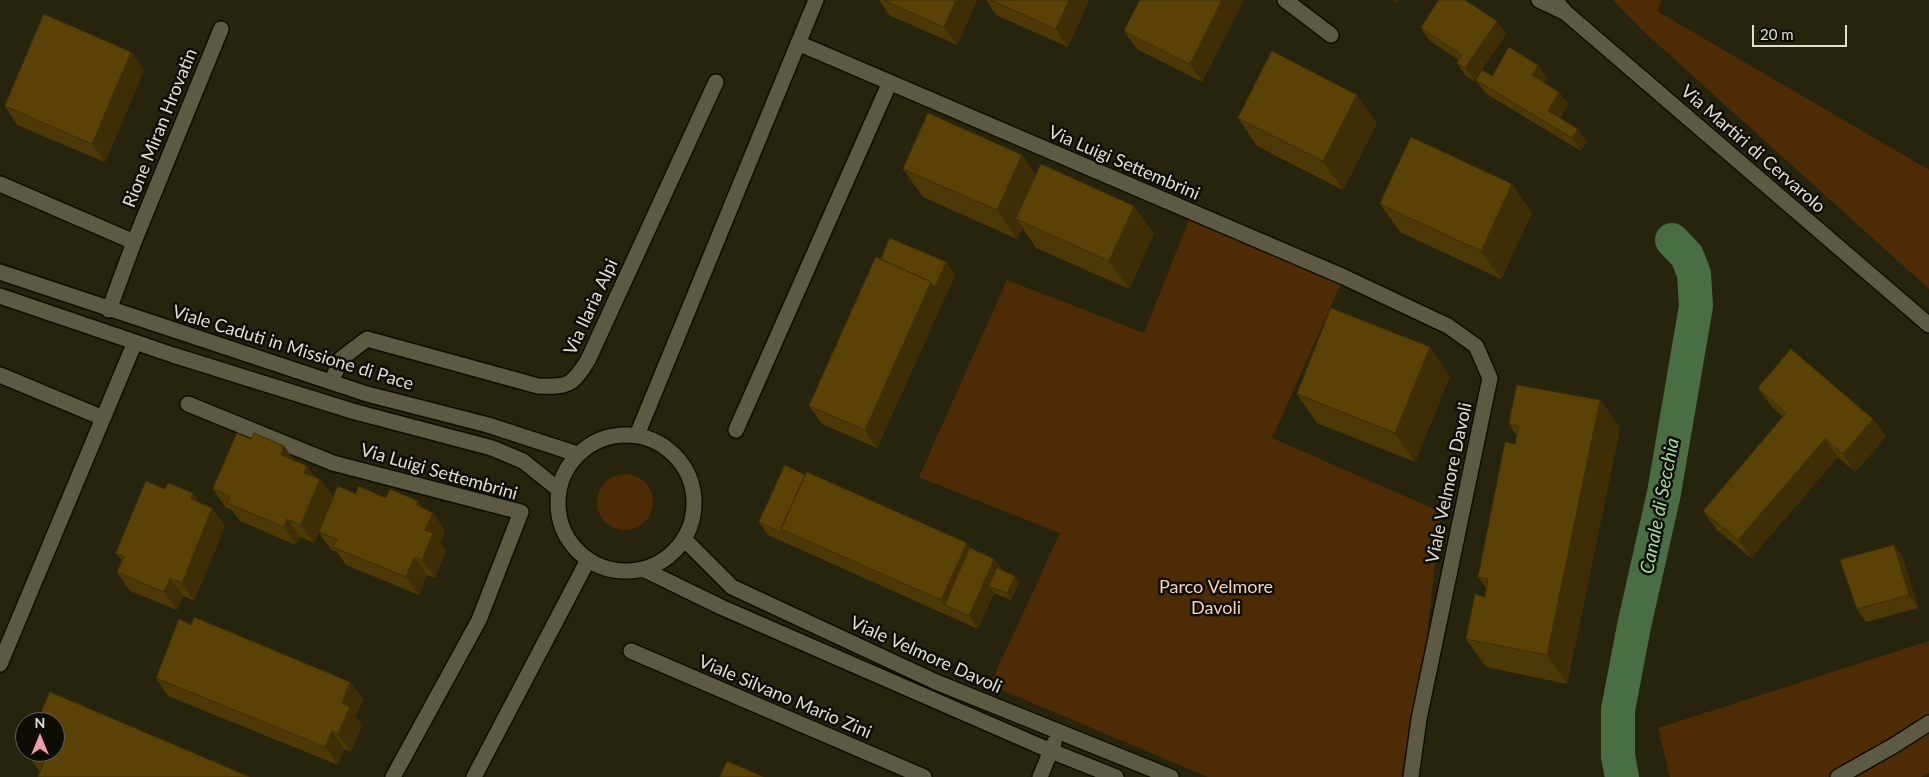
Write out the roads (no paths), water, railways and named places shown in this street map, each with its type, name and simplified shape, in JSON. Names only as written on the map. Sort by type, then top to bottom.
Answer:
[{"type":"street","points":[[637,435],[816,0]]},
{"type":"street","points":[[1286,0],[1331,35]]},
{"type":"street","points":[[1540,0],[1566,12]]},
{"type":"street","name":"Via Martiri di Cervarolo","points":[[1555,0],[1566,12],[1929,325]]},
{"type":"street","name":"Rione Miran Hrovatin","points":[[109,310],[134,242],[221,29]]},
{"type":"street","name":"Via Luigi Settembrini","points":[[798,43],[1344,277]]},
{"type":"street","name":"Via Ilaria Alpi","points":[[331,382],[342,358],[367,339],[538,386],[561,387],[576,379],[588,360],[716,82]]},
{"type":"street","points":[[736,430],[890,82]]},
{"type":"street","points":[[0,184],[134,242]]},
{"type":"street","name":"Viale Caduti in Missione di Pace","points":[[0,272],[109,310],[366,394],[488,425],[577,454]]},
{"type":"street","name":"Viale Velmore Davoli","points":[[1344,277],[1448,326],[1476,346],[1490,378],[1418,726],[1411,777]]},
{"type":"street","points":[[0,296],[352,412],[492,448],[523,461],[558,489]]},
{"type":"street","points":[[0,664],[135,342]]},
{"type":"street","points":[[0,375],[103,418]]},
{"type":"street","name":"Via Luigi Settembrini","points":[[188,404],[333,463],[521,512],[479,620],[393,777]]},
{"type":"street","points":[[613,435],[637,435],[662,444],[680,460],[689,475],[695,499],[694,518],[684,539],[665,559],[643,570],[610,570],[588,560],[576,550],[563,530],[558,513],[558,489],[563,473],[577,454],[590,444],[613,435]]},
{"type":"street","name":"Viale Velmore Davoli","points":[[684,539],[732,587],[936,682],[1171,777]]},
{"type":"street","points":[[474,777],[588,560]]},
{"type":"street","name":"Viale Velmore Davoli","points":[[643,570],[721,607],[1051,751],[1116,777]]},
{"type":"street","name":"Viale Silvano Mario Zini","points":[[631,651],[924,777]]},
{"type":"street","points":[[1838,777],[1929,723]]},
{"type":"street","points":[[1040,777],[1059,733]]},
{"type":"waterway","name":"Canale di Secchia","points":[[1622,777],[1618,756],[1618,710],[1634,626],[1664,493],[1696,306],[1694,274],[1687,256],[1672,240]]},
{"type":"park label","name":"Parco Velmore Davoli","points":[[1216,597]]}]
